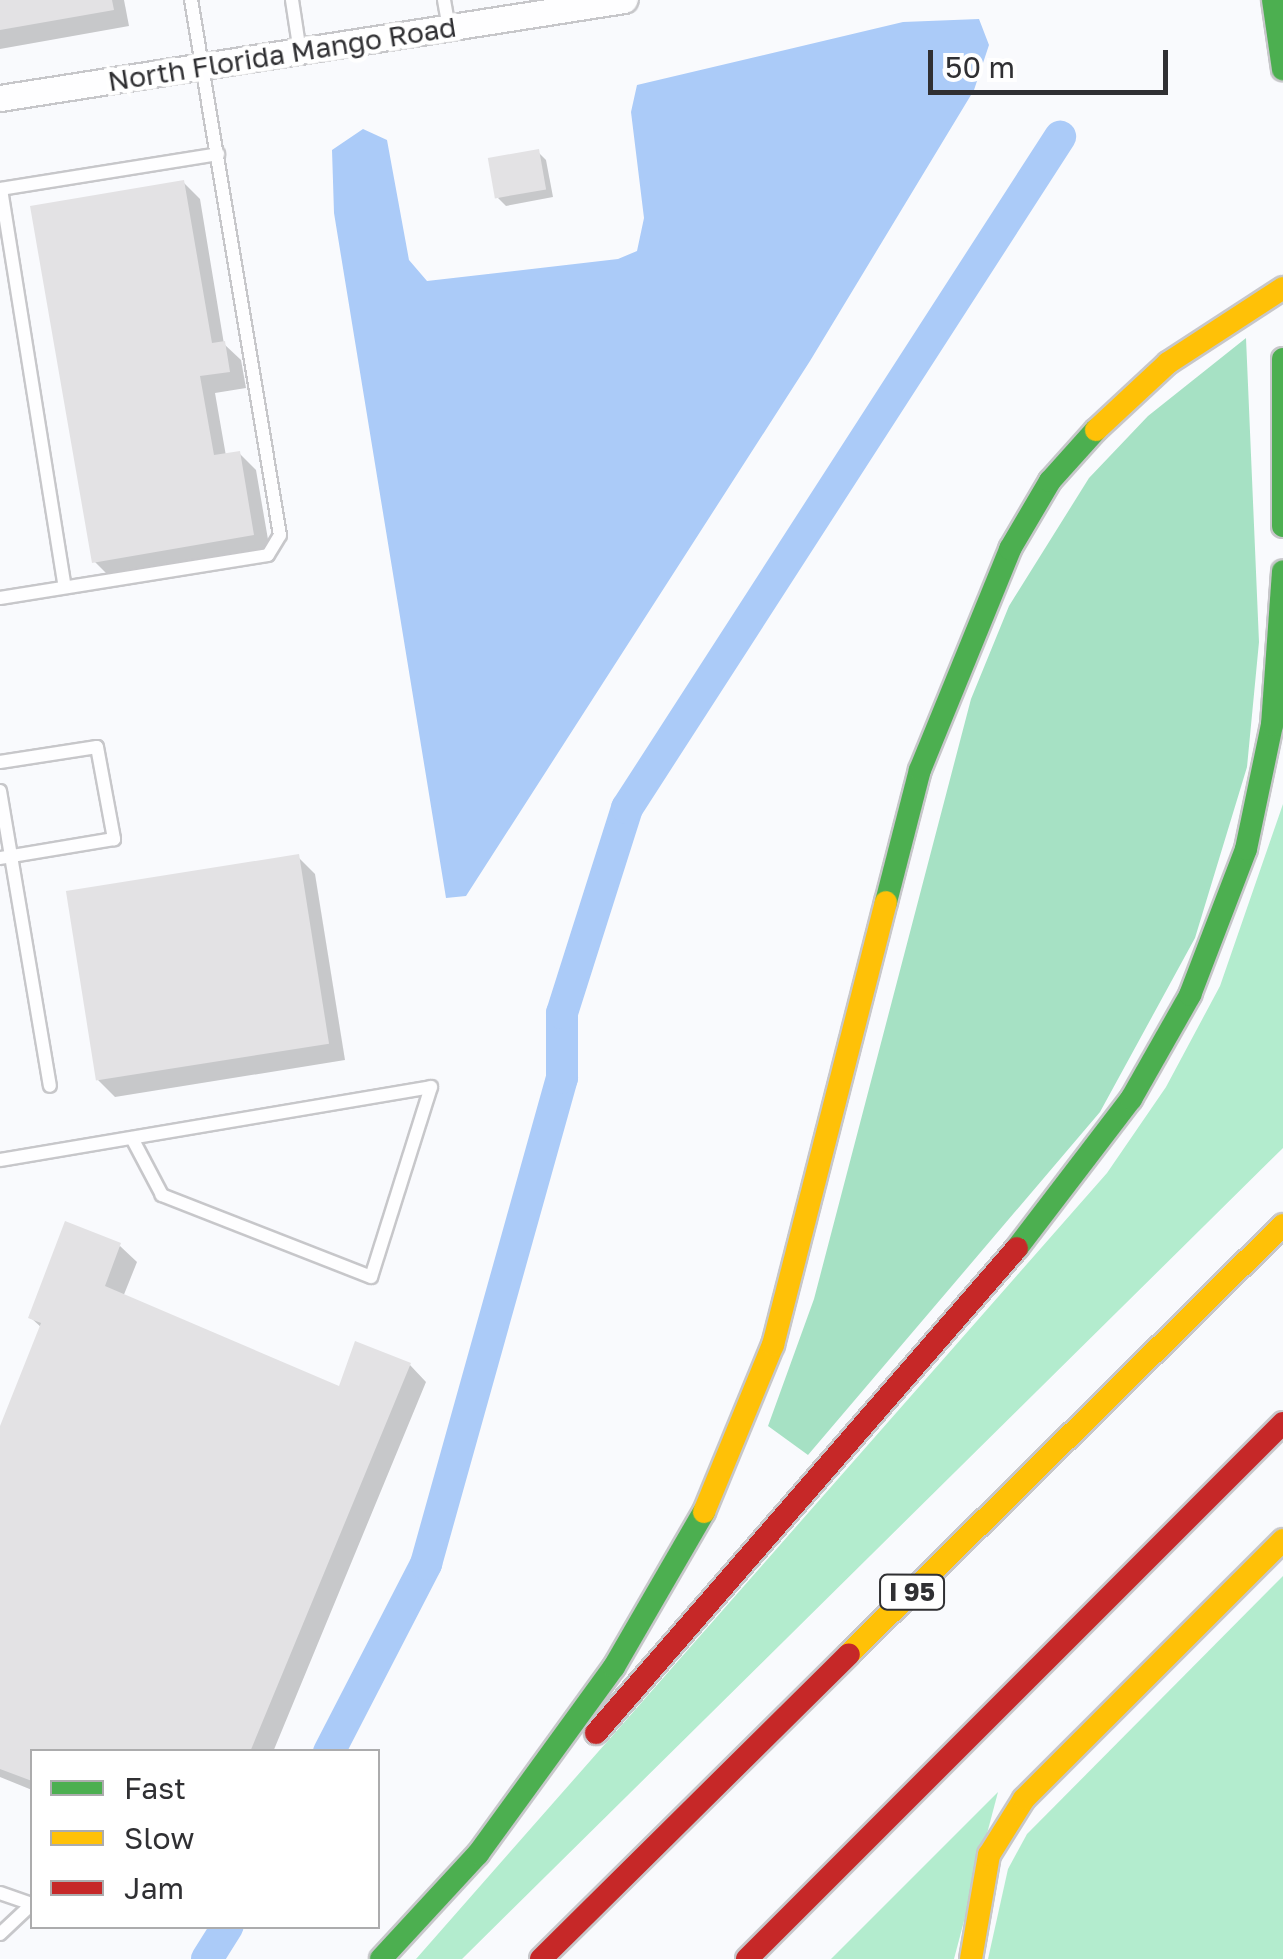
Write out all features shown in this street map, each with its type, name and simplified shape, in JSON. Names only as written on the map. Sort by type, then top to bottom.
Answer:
[{"type":"main road","points":[[1272,0],[1283,69]]},
{"type":"main road","points":[[478,1854],[614,1667],[718,1488],[773,1344],[920,770],[1010,548],[1050,480],[1168,363],[1283,288]]},
{"type":"main road","points":[[1283,359],[1283,526]]},
{"type":"main road","points":[[381,1959],[637,1691],[1001,1268],[1130,1099],[1190,994],[1246,849],[1272,725],[1283,571]]},
{"type":"main road","name":"I 95","points":[[541,1959],[1283,1225]]},
{"type":"main road","points":[[747,1959],[1283,1423]]},
{"type":"main road","points":[[971,1959],[990,1855],[1024,1799],[1283,1540]]},
{"type":"street","name":"North Florida Mango Road","points":[[0,98],[624,0]]},
{"type":"lane","points":[[0,598],[268,554],[280,535],[191,0]]},
{"type":"lane","points":[[292,0],[300,52]]},
{"type":"lane","points":[[444,0],[449,28]]},
{"type":"lane","points":[[66,587],[0,189],[218,154]]},
{"type":"lane","points":[[0,762],[96,747],[114,839],[6,857]]},
{"type":"lane","points":[[0,791],[6,857],[50,1086]]},
{"type":"lane","points":[[0,1160],[431,1087],[371,1277],[162,1195],[132,1138]]},
{"type":"lane","points":[[0,1893],[30,1903]]},
{"type":"lane","points":[[0,1934],[30,1906]]},
{"type":"green space","points":[[1246,338],[1259,642],[1247,767],[1195,938],[1100,1112],[808,1455],[768,1426],[814,1299],[971,699],[1009,606],[1089,478],[1148,416]]},
{"type":"green space","points":[[1283,804],[1283,1148],[462,1959],[416,1959],[1107,1173],[1166,1087],[1220,986]]},
{"type":"green space","points":[[1283,1576],[1283,1959],[988,1959],[1008,1869],[1027,1834]]},
{"type":"green space","points":[[998,1792],[954,1959],[831,1959]]},
{"type":"water","points":[[979,19],[989,45],[974,90],[810,361],[466,896],[446,898],[334,213],[332,150],[363,129],[387,140],[409,260],[427,281],[618,259],[637,251],[644,218],[631,112],[637,85],[903,22]]},
{"type":"building","points":[[0,0],[112,0],[114,10],[0,30]]},
{"type":"building","points":[[539,149],[546,189],[495,198],[488,158]]},
{"type":"building","points":[[184,180],[212,343],[225,341],[230,372],[200,376],[214,455],[240,451],[254,535],[92,563],[30,206]]},
{"type":"building","points":[[299,854],[329,1044],[96,1081],[66,891]]},
{"type":"building","points":[[65,1221],[121,1243],[105,1286],[339,1386],[355,1341],[411,1363],[251,1749],[30,1749],[30,1780],[0,1769],[0,1426],[41,1323],[28,1318]]},
{"type":"waterway","points":[[331,1749],[426,1564],[562,1078],[562,1013],[627,808],[1060,137]]},
{"type":"waterway","points":[[207,1959],[226,1929]]},
{"type":"traffic: fast","points":[[1273,0],[1283,69]]},
{"type":"traffic: fast","points":[[1283,359],[1283,526]]},
{"type":"traffic: fast","points":[[886,902],[920,770],[1010,549],[1050,481],[1096,430]]},
{"type":"traffic: fast","points":[[1017,1248],[1131,1099],[1190,995],[1246,849],[1272,725],[1283,571]]},
{"type":"traffic: fast","points":[[381,1959],[478,1854],[614,1667],[704,1512]]},
{"type":"traffic: slow","points":[[1096,430],[1168,363],[1283,288]]},
{"type":"traffic: slow","points":[[704,1512],[773,1345],[886,902]]},
{"type":"traffic: slow","points":[[849,1654],[1283,1225]]},
{"type":"traffic: slow","points":[[971,1959],[989,1855],[1024,1799],[1283,1540]]},
{"type":"traffic: jam","points":[[596,1733],[1017,1248]]},
{"type":"traffic: jam","points":[[747,1959],[1283,1423]]},
{"type":"traffic: jam","points":[[541,1959],[849,1654]]}]
